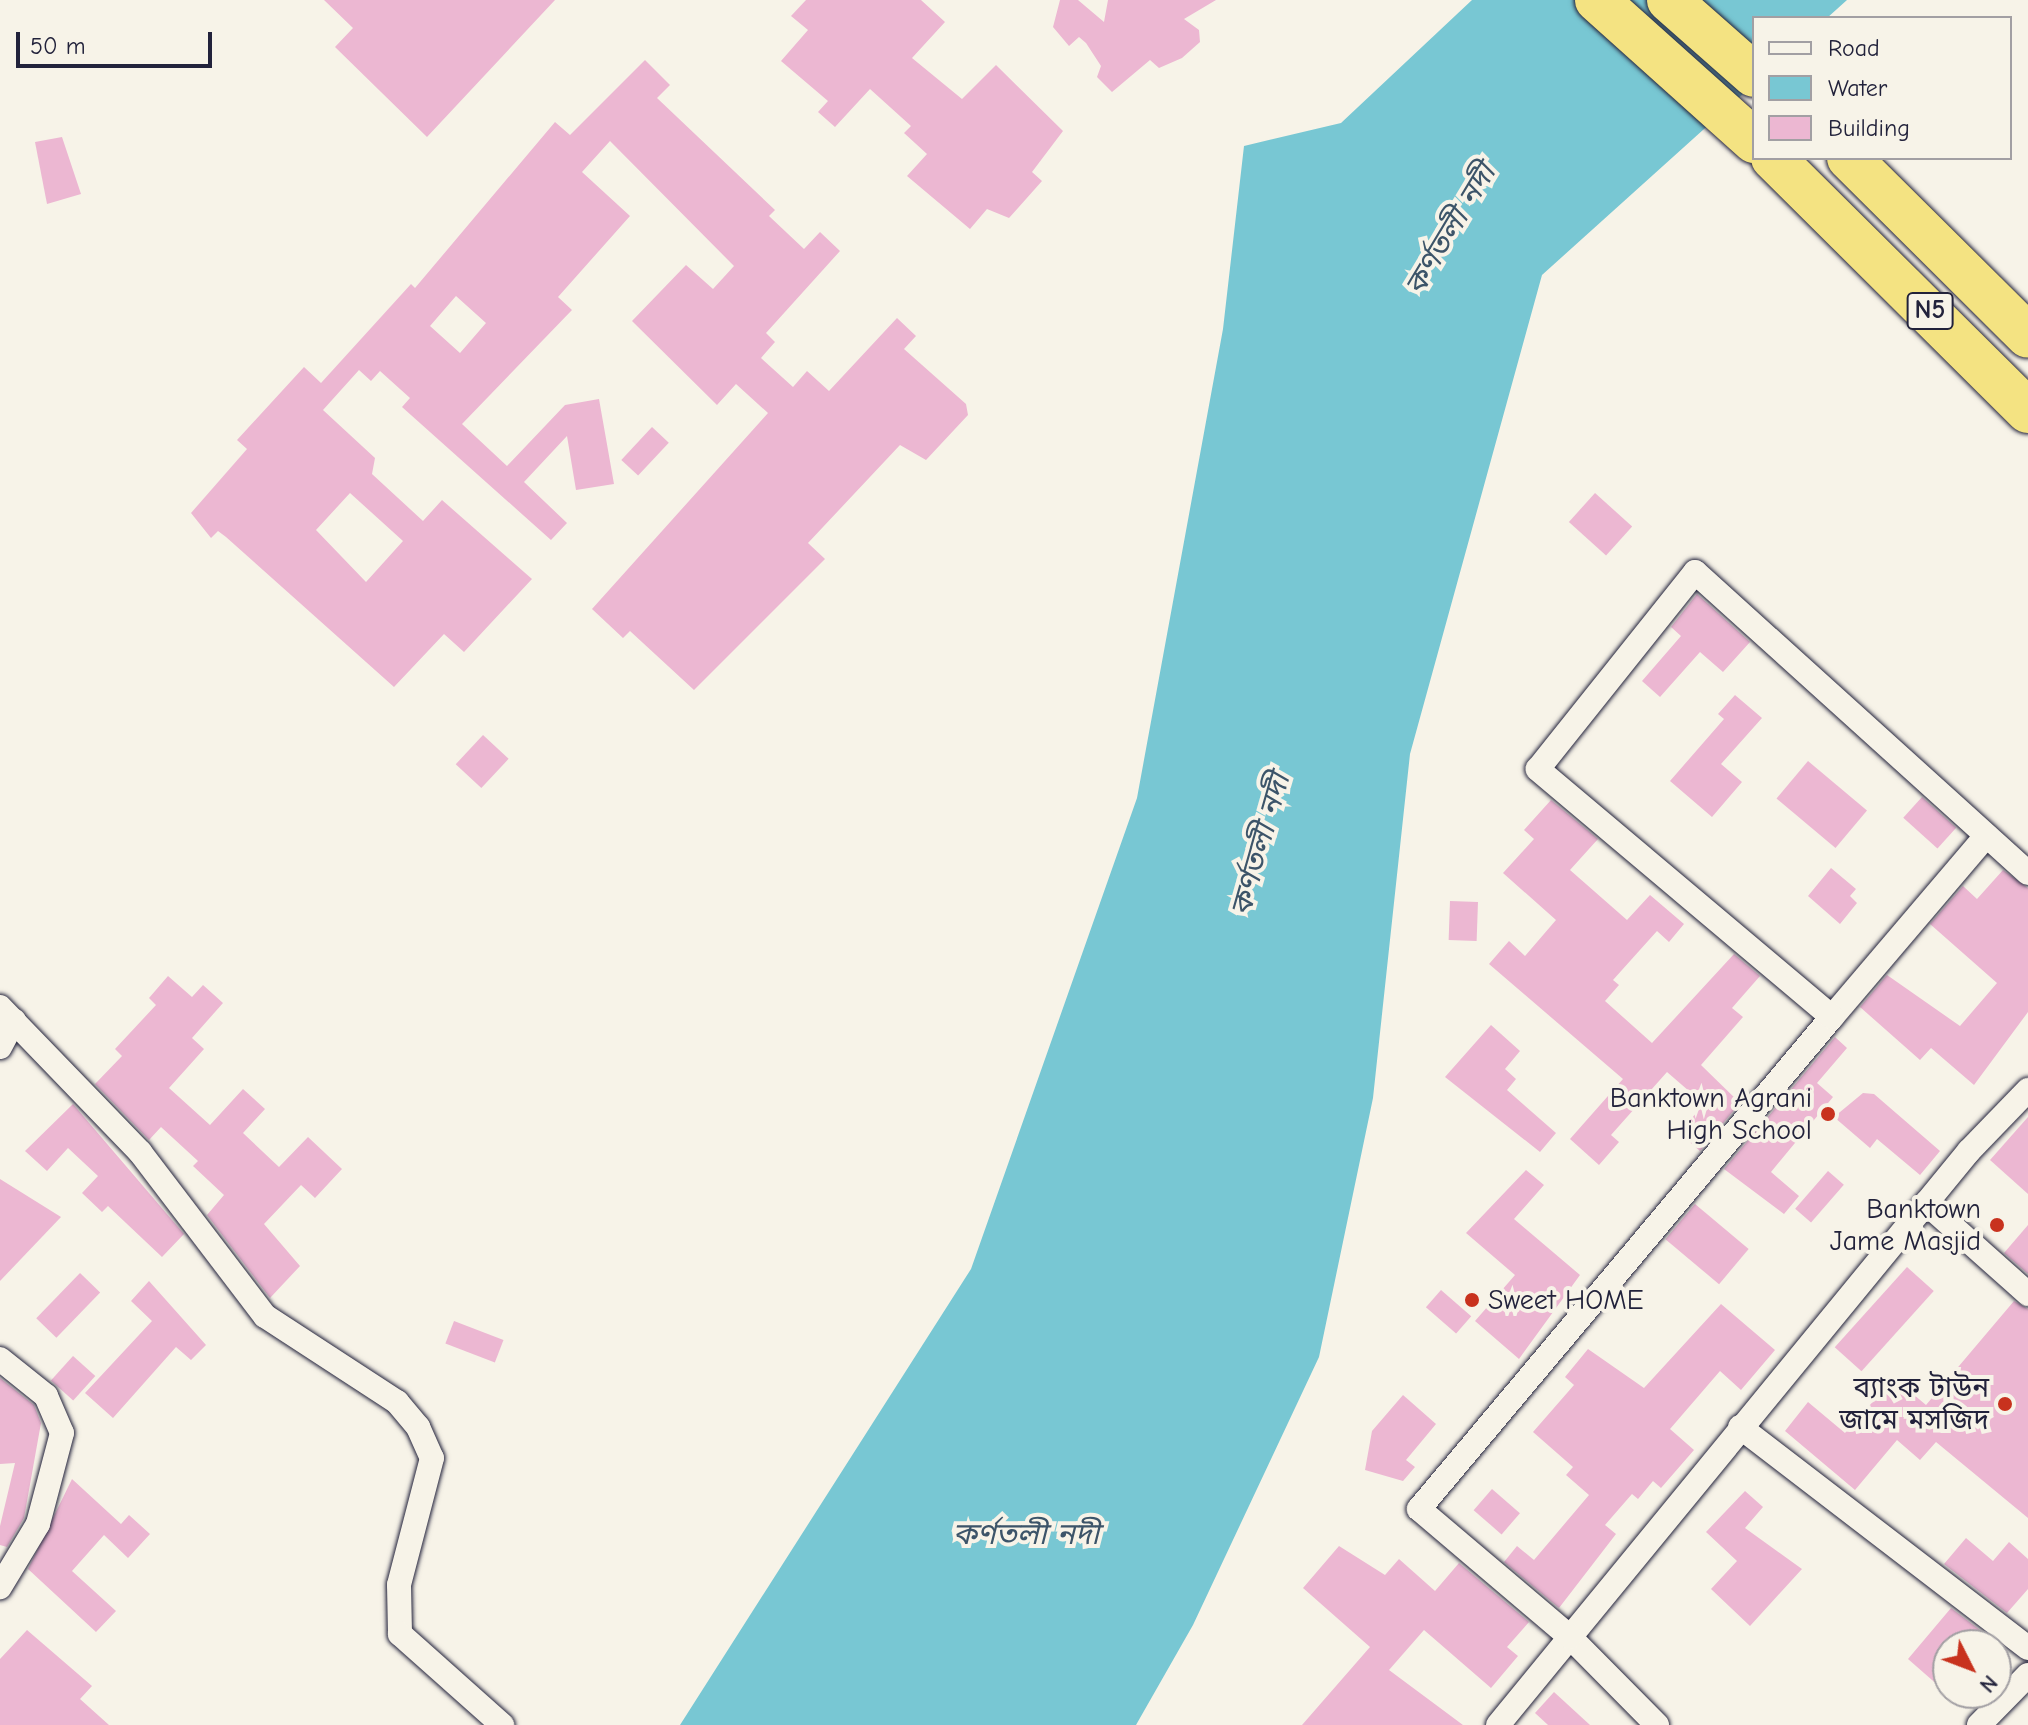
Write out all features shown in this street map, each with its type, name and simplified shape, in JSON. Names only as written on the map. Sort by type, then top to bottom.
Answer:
[{"type":"highway","points":[[1597,0],[1752,139]]},
{"type":"highway","points":[[1669,0],[1752,73]]},
{"type":"highway","name":"N5","points":[[1775,160],[1832,211],[2028,411]]},
{"type":"highway","name":"N5","points":[[1861,169],[2028,336]]},
{"type":"street","points":[[1832,1017],[1538,769],[1695,572],[2028,873]]},
{"type":"street","points":[[1657,1725],[1570,1637],[1419,1509],[1986,836]]},
{"type":"street","points":[[0,1047],[7,1014]]},
{"type":"street","points":[[7,1014],[140,1152],[265,1316],[397,1402],[418,1427],[432,1458],[399,1585],[400,1634],[502,1725]]},
{"type":"street","points":[[1498,1725],[1926,1203],[2028,1090]]},
{"type":"street","points":[[1926,1203],[2028,1294]]},
{"type":"street","points":[[0,1359],[46,1396],[62,1433],[38,1524],[0,1587]]},
{"type":"street","points":[[1740,1427],[2028,1648]]},
{"type":"street","points":[[1979,1725],[2028,1675]]},
{"type":"water","name":"কর্ণতলী নদী","points":[[1472,0],[1847,0],[1829,16],[1752,16],[1752,86],[1542,275],[1410,754],[1373,1098],[1319,1357],[1193,1625],[1136,1725],[680,1725],[971,1269],[1137,798],[1223,329],[1244,146],[1341,123]]},
{"type":"building","points":[[324,0],[555,0],[427,137],[335,47],[353,28]]},
{"type":"building","points":[[806,0],[921,0],[945,22],[912,58],[962,99],[996,65],[1063,131],[1032,172],[1042,181],[1009,218],[987,209],[970,229],[907,176],[927,154],[904,133],[911,126],[870,89],[835,127],[818,112],[828,101],[781,61],[808,30],[791,16]]},
{"type":"building","points":[[1060,0],[1078,0],[1104,22],[1108,0],[1216,0],[1184,19],[1199,30],[1200,42],[1182,58],[1159,68],[1150,60],[1112,92],[1097,77],[1101,66],[1086,43],[1079,37],[1069,46],[1053,27]]},
{"type":"building","points":[[645,60],[670,85],[657,98],[775,210],[769,216],[804,249],[820,232],[840,251],[766,333],[775,342],[761,358],[793,387],[807,371],[829,391],[897,318],[916,336],[904,349],[966,404],[968,415],[926,460],[900,445],[808,543],[825,559],[694,690],[630,631],[623,638],[592,609],[768,413],[736,384],[717,405],[632,321],[686,265],[713,289],[734,266],[610,141],[582,172],[630,216],[558,297],[572,310],[462,424],[507,466],[565,405],[599,399],[614,484],[576,490],[567,436],[524,482],[567,523],[551,540],[402,407],[410,398],[380,371],[371,381],[359,370],[323,410],[375,458],[372,474],[423,521],[442,500],[532,579],[464,652],[444,634],[394,687],[226,537],[218,531],[211,538],[191,513],[247,449],[237,440],[304,367],[321,383],[411,284],[415,288],[555,122],[570,135]],"holes":[[[456,296],[486,323],[460,353],[430,326]],[[350,493],[403,541],[366,582],[316,530]]]},
{"type":"building","points":[[62,137],[81,194],[47,204],[35,142]]},
{"type":"building","points":[[652,427],[669,443],[638,476],[621,460]]},
{"type":"building","points":[[1595,493],[1632,526],[1606,555],[1569,522]]},
{"type":"building","points":[[1697,594],[1750,642],[1723,672],[1700,652],[1660,697],[1642,681],[1681,636],[1671,627]]},
{"type":"building","points":[[1735,695],[1762,718],[1721,764],[1742,782],[1712,817],[1670,781],[1724,719],[1718,714]]},
{"type":"building","points":[[483,735],[509,759],[481,788],[456,764]]},
{"type":"building","points":[[1808,761],[1867,810],[1835,848],[1777,799]]},
{"type":"building","points":[[1922,797],[1956,828],[1937,849],[1903,818]]},
{"type":"building","points":[[1551,800],[1598,839],[1570,870],[1627,920],[1650,895],[1684,924],[1669,942],[1657,931],[1613,980],[1619,985],[1605,1001],[1652,1043],[1734,954],[1760,976],[1732,1008],[1743,1017],[1701,1065],[1740,1103],[1700,1151],[1679,1133],[1704,1104],[1667,1072],[1611,1135],[1619,1142],[1599,1165],[1570,1139],[1623,1079],[1489,964],[1509,941],[1525,956],[1556,920],[1503,873],[1534,839],[1524,830]]},
{"type":"building","points":[[1831,868],[1856,889],[1850,896],[1857,903],[1840,924],[1808,896]]},
{"type":"building","points":[[2003,870],[2028,888],[2028,1012],[1974,1085],[1931,1048],[1920,1060],[1860,1007],[1887,975],[1960,1026],[1997,983],[1930,924],[1963,886],[1977,899]]},
{"type":"building","points":[[1450,901],[1478,902],[1477,941],[1449,940]]},
{"type":"building","points":[[168,976],[192,997],[203,985],[223,1003],[192,1038],[204,1049],[169,1088],[210,1125],[243,1089],[265,1109],[243,1133],[279,1167],[308,1137],[342,1169],[315,1198],[301,1185],[264,1224],[300,1266],[270,1298],[207,1215],[224,1195],[193,1166],[198,1161],[161,1127],[149,1140],[95,1084],[122,1056],[115,1049],[156,1005],[149,998]]},
{"type":"building","points":[[1491,1025],[1520,1051],[1505,1069],[1516,1079],[1507,1090],[1556,1133],[1540,1152],[1445,1077]]},
{"type":"building","points":[[1835,1037],[1847,1048],[1817,1083],[1833,1097],[1771,1172],[1799,1196],[1784,1214],[1724,1169]]},
{"type":"building","points":[[1863,1093],[1874,1094],[1940,1151],[1920,1175],[1877,1139],[1870,1148],[1834,1117]]},
{"type":"building","points":[[73,1104],[184,1234],[162,1257],[108,1206],[102,1212],[82,1193],[98,1176],[68,1148],[47,1171],[25,1151]]},
{"type":"building","points":[[2028,1117],[2028,1194],[1990,1160]]},
{"type":"building","points":[[1526,1170],[1544,1185],[1514,1219],[1580,1275],[1519,1359],[1475,1321],[1515,1275],[1466,1233]]},
{"type":"building","points":[[1828,1171],[1844,1185],[1811,1223],[1795,1209]]},
{"type":"building","points":[[0,1179],[61,1217],[0,1281]]},
{"type":"building","points":[[1695,1204],[1749,1249],[1719,1284],[1665,1239]]},
{"type":"building","points":[[2028,1225],[2028,1274],[2004,1253]]},
{"type":"building","points":[[1907,1267],[1934,1291],[1861,1371],[1835,1347]]},
{"type":"building","points":[[80,1273],[100,1292],[56,1338],[36,1318]]},
{"type":"building","points":[[149,1281],[206,1345],[191,1360],[176,1347],[113,1418],[85,1393],[152,1321],[131,1301]]},
{"type":"building","points":[[1441,1290],[1471,1316],[1456,1334],[1426,1307]]},
{"type":"building","points":[[2014,1301],[2028,1309],[2028,1518],[1936,1442],[1920,1460],[1897,1440],[1855,1490],[1785,1431],[1808,1402],[1845,1433],[1894,1378],[1926,1405]]},
{"type":"building","points":[[1721,1304],[1775,1350],[1741,1390],[1720,1371],[1670,1429],[1694,1450],[1661,1488],[1653,1481],[1638,1499],[1632,1494],[1605,1525],[1616,1534],[1559,1608],[1504,1562],[1517,1546],[1534,1560],[1589,1495],[1566,1475],[1573,1467],[1533,1432],[1574,1385],[1565,1377],[1588,1349],[1644,1388]]},
{"type":"building","points":[[454,1321],[503,1340],[495,1362],[445,1343]]},
{"type":"building","points":[[73,1356],[95,1376],[73,1401],[51,1381]]},
{"type":"building","points":[[0,1378],[34,1405],[41,1423],[24,1518],[7,1547],[0,1545],[0,1526],[15,1463],[0,1464]]},
{"type":"building","points":[[1403,1395],[1436,1424],[1406,1460],[1415,1467],[1403,1481],[1365,1470],[1372,1431]]},
{"type":"building","points":[[72,1479],[121,1524],[129,1515],[150,1534],[128,1558],[104,1535],[72,1571],[116,1611],[96,1632],[28,1569]]},
{"type":"building","points":[[1492,1489],[1520,1513],[1502,1534],[1474,1510]]},
{"type":"building","points":[[1745,1491],[1763,1507],[1745,1528],[1802,1569],[1750,1626],[1711,1589],[1737,1561],[1706,1532]]},
{"type":"building","points":[[1966,1538],[1993,1561],[2009,1542],[2028,1559],[2028,1589],[2007,1613],[1944,1564]]},
{"type":"building","points":[[1339,1546],[1385,1575],[1399,1559],[1435,1591],[1459,1563],[1529,1622],[1507,1647],[1518,1656],[1491,1688],[1424,1630],[1389,1670],[1463,1725],[1302,1725],[1370,1647],[1303,1588]]},
{"type":"building","points":[[1951,1608],[1979,1629],[1933,1629]]},
{"type":"building","points":[[27,1630],[92,1686],[80,1699],[109,1725],[0,1725],[0,1659]]},
{"type":"building","points":[[1932,1631],[1932,1680],[1908,1659]]},
{"type":"building","points":[[1554,1692],[1590,1725],[1548,1725],[1535,1713]]},
{"type":"place","name":"Banktown Agrani High School","points":[[1828,1114]]},
{"type":"place","name":"Banktown Jame Masjid","points":[[1997,1225]]},
{"type":"place","name":"Sweet HOME","points":[[1472,1300]]},
{"type":"place","name":"ব্যাংক টাউন জামে মসজিদ","points":[[2005,1404]]}]
